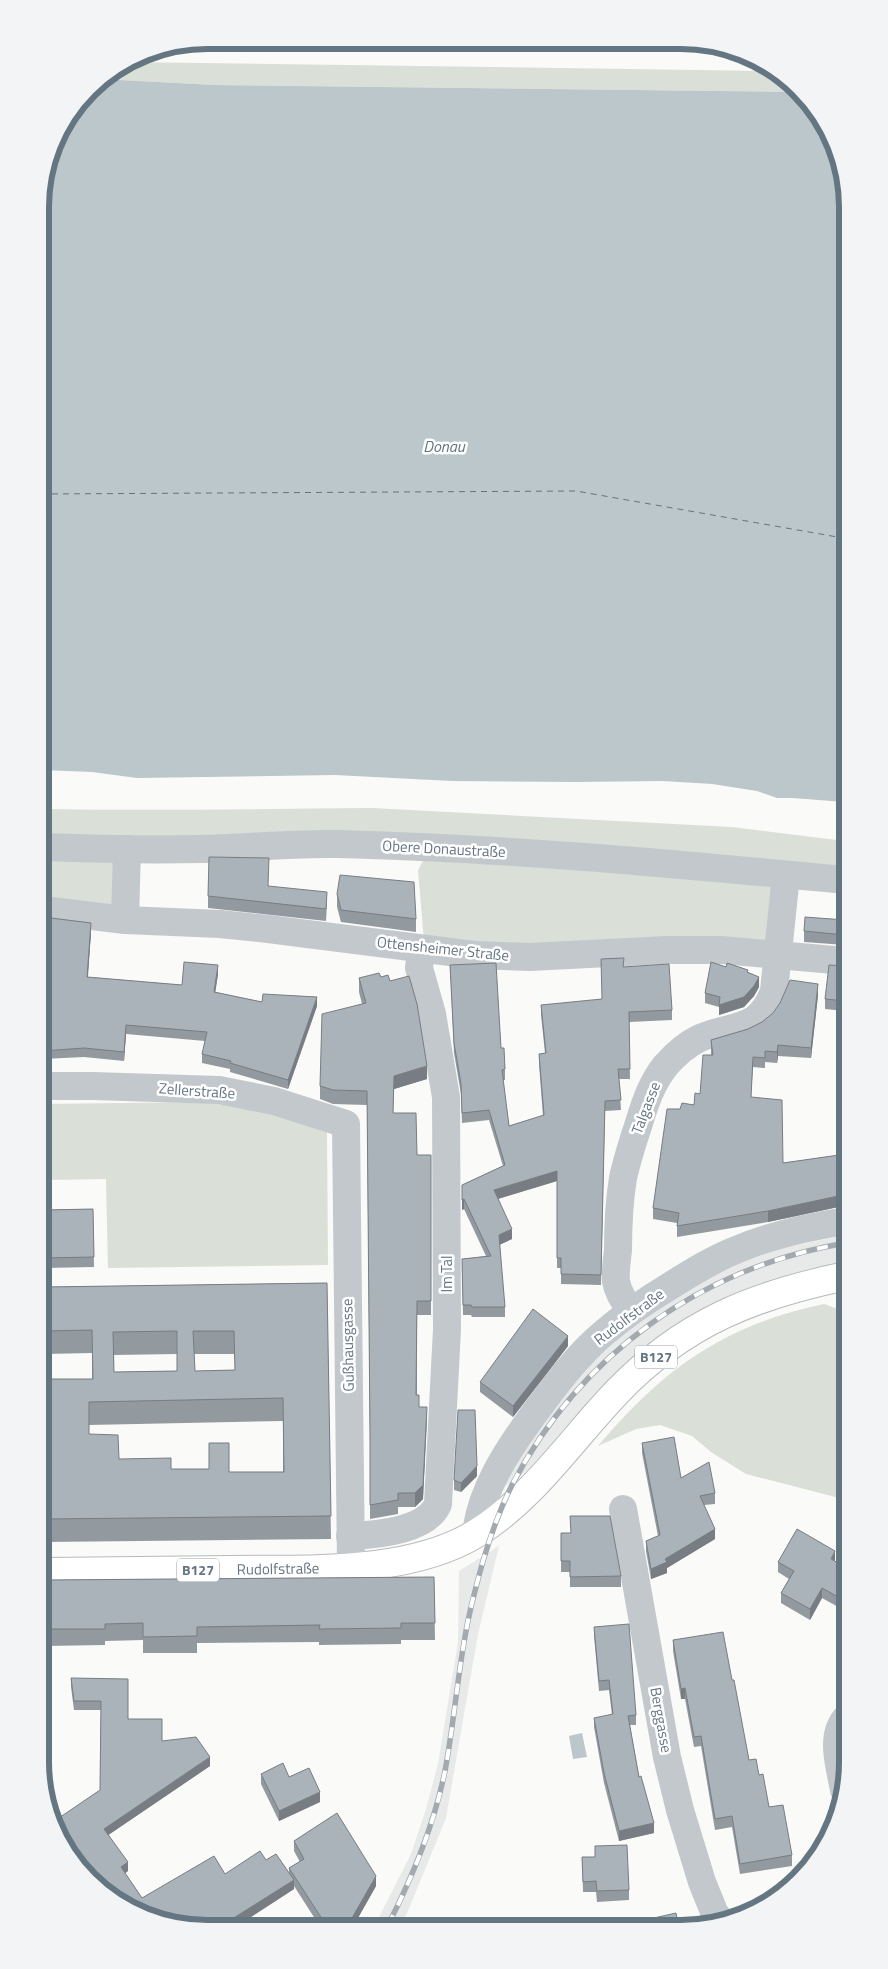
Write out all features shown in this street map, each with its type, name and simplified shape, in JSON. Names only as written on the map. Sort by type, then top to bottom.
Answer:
[{"type":"main road","name":"Rudolfstraße","points":[[49,1572],[351,1567],[410,1560],[436,1552],[476,1533],[498,1518],[541,1480],[617,1392],[664,1350],[689,1333],[743,1305],[776,1292],[839,1278]]},
{"type":"street","name":"Obere Donaustraße","points":[[49,847],[127,849],[334,844],[578,856],[686,864],[839,879]]},
{"type":"street","points":[[125,920],[127,849]]},
{"type":"street","name":"Talgasse","points":[[631,1311],[622,1299],[616,1281],[619,1211],[623,1178],[644,1104],[666,1065],[683,1049],[704,1037],[745,1025],[756,1019],[765,1010],[774,991],[786,874]]},
{"type":"street","name":"Ottensheimer Straße","points":[[49,911],[125,920],[220,924],[474,955],[520,957],[668,950],[722,950],[839,961]]},
{"type":"street","name":"Im Tal","points":[[350,1536],[374,1535],[422,1522],[435,1513],[438,1504],[447,1329],[446,1096],[432,1014],[419,968],[420,949]]},
{"type":"street","name":"Zellerstraße","points":[[49,1086],[220,1090],[274,1101],[346,1124]]},
{"type":"street","name":"Gußhausgasse","points":[[346,1124],[334,1287],[351,1567]]},
{"type":"street","name":"Rudolfstraße","points":[[476,1533],[478,1517],[490,1486],[508,1452],[582,1354],[604,1333],[631,1311],[708,1264],[735,1250],[768,1238],[813,1226],[839,1222]]},
{"type":"street","name":"Berggasse","points":[[623,1509],[667,1757],[677,1801],[702,1882],[717,1916]]},
{"type":"street","points":[[839,1730],[837,1746],[839,1759]]},
{"type":"shaded area","points":[[144,62],[762,71],[789,92],[215,85],[113,80]]},
{"type":"shaded area","points":[[372,808],[731,827],[839,840],[839,867],[145,837],[49,835],[49,809]]},
{"type":"shaded area","points":[[49,843],[139,865],[137,913],[49,919]]},
{"type":"shaded area","points":[[430,857],[771,886],[775,892],[768,942],[601,945],[424,941],[418,870],[424,859]]},
{"type":"shaded area","points":[[201,1102],[259,1109],[327,1132],[328,1265],[108,1268],[106,1179],[49,1180],[49,1104]]},
{"type":"shaded area","points":[[839,1236],[839,1263],[805,1270],[760,1284],[715,1304],[648,1346],[616,1373],[529,1470],[501,1489],[523,1446],[584,1369],[618,1339],[657,1310],[697,1284],[741,1262],[783,1248]]},
{"type":"shaded area","points":[[824,1304],[839,1309],[839,1498],[746,1474],[711,1452],[692,1436],[660,1425],[636,1429],[598,1446],[647,1394],[698,1354],[756,1324],[788,1313]]},
{"type":"shaded area","points":[[499,1546],[478,1634],[446,1818],[403,1920],[378,1920],[411,1854],[438,1764],[458,1642],[459,1571]]},
{"type":"water","name":"Donau","points":[[113,80],[215,85],[789,92],[793,95],[807,111],[827,146],[838,186],[839,802],[777,798],[757,791],[712,784],[663,781],[452,781],[335,775],[137,778],[92,772],[49,770],[49,197],[57,156],[65,137],[75,119],[95,95]]},
{"type":"water","points":[[582,1733],[587,1757],[573,1759],[569,1736]]},
{"type":"building","points":[[209,857],[269,858],[268,886],[327,892],[326,909],[208,896]]},
{"type":"building","points":[[340,875],[414,882],[416,919],[341,910],[337,894]]},
{"type":"building","points":[[805,917],[839,920],[839,934],[804,931]]},
{"type":"building","points":[[49,918],[91,923],[87,977],[182,985],[184,962],[218,965],[214,992],[262,1002],[263,994],[317,997],[288,1080],[230,1063],[231,1061],[202,1054],[207,1032],[126,1025],[124,1052],[84,1048],[49,1051],[51,977],[49,977]]},
{"type":"building","points":[[624,958],[623,967],[669,964],[672,1010],[629,1012],[630,1069],[618,1069],[621,1100],[605,1101],[601,1275],[561,1274],[561,1258],[557,1258],[557,1171],[494,1190],[512,1229],[499,1235],[505,1307],[472,1307],[471,1305],[463,1305],[462,1259],[491,1256],[464,1199],[462,1200],[462,1185],[505,1165],[489,1110],[462,1113],[461,1084],[454,1043],[450,965],[496,963],[501,1048],[504,1048],[505,1069],[502,1070],[509,1126],[544,1115],[539,1054],[546,1053],[541,1005],[602,999],[601,959]]},
{"type":"building","points":[[711,962],[726,967],[727,963],[748,970],[747,972],[759,977],[744,997],[719,1005],[720,997],[705,993]]},
{"type":"building","points":[[829,965],[839,966],[839,1000],[825,999]]},
{"type":"building","points":[[379,973],[381,977],[388,975],[390,981],[409,976],[417,1004],[427,1066],[394,1076],[393,1113],[416,1113],[417,1155],[431,1155],[431,1301],[417,1301],[416,1395],[419,1395],[419,1407],[427,1407],[423,1485],[415,1493],[398,1493],[398,1500],[370,1505],[367,1091],[333,1090],[320,1086],[322,1014],[366,1003],[359,978]]},
{"type":"building","points":[[790,980],[818,984],[811,1048],[778,1045],[777,1052],[765,1051],[765,1058],[753,1057],[751,1097],[782,1100],[783,1163],[839,1155],[839,1196],[768,1211],[677,1226],[679,1213],[653,1208],[667,1109],[680,1109],[682,1103],[694,1105],[695,1093],[700,1094],[703,1055],[713,1055],[711,1040],[748,1029],[762,1022],[773,1013],[780,1003]]},
{"type":"building","points":[[93,1209],[94,1257],[49,1258],[49,1210]]},
{"type":"building","points":[[327,1283],[331,1516],[49,1519],[49,1379],[93,1379],[92,1330],[49,1331],[49,1287]],"holes":[[[177,1331],[177,1371],[114,1372],[113,1332]],[[193,1331],[234,1331],[235,1370],[195,1371]],[[283,1398],[284,1472],[229,1472],[229,1443],[209,1443],[209,1469],[171,1469],[171,1458],[119,1459],[118,1435],[89,1434],[89,1402]]]},
{"type":"building","points":[[533,1309],[568,1336],[513,1406],[480,1382]]},
{"type":"building","points":[[458,1410],[475,1410],[477,1466],[461,1483],[454,1480]]},
{"type":"building","points":[[674,1437],[681,1478],[709,1462],[715,1493],[700,1496],[715,1529],[665,1559],[667,1562],[651,1569],[646,1541],[660,1535],[642,1443]]},
{"type":"building","points":[[570,1516],[610,1516],[621,1576],[570,1577],[570,1561],[561,1561],[561,1533],[571,1533]]},
{"type":"building","points":[[797,1529],[835,1551],[831,1559],[839,1564],[839,1597],[822,1588],[810,1609],[781,1593],[794,1571],[778,1562]]},
{"type":"building","points":[[434,1577],[435,1623],[401,1623],[401,1628],[319,1629],[320,1625],[197,1627],[197,1636],[143,1637],[143,1623],[105,1624],[105,1629],[49,1629],[49,1580]]},
{"type":"building","points":[[629,1624],[636,1715],[628,1716],[639,1777],[641,1776],[654,1823],[619,1831],[604,1773],[594,1718],[613,1714],[609,1680],[599,1681],[594,1627]]},
{"type":"building","points":[[723,1632],[749,1760],[756,1759],[759,1775],[763,1774],[769,1807],[783,1805],[792,1855],[740,1864],[732,1816],[715,1819],[701,1736],[694,1737],[685,1688],[681,1689],[673,1640]]},
{"type":"building","points":[[71,1678],[128,1679],[128,1719],[162,1719],[162,1741],[196,1737],[210,1757],[104,1829],[128,1862],[121,1867],[142,1898],[214,1856],[225,1874],[260,1851],[266,1860],[276,1854],[294,1880],[233,1920],[197,1920],[156,1912],[119,1894],[103,1881],[75,1850],[59,1818],[100,1790],[101,1701],[74,1701]]},
{"type":"building","points":[[283,1763],[289,1777],[309,1768],[320,1792],[279,1811],[261,1774]]},
{"type":"building","points":[[337,1813],[376,1876],[351,1920],[323,1920],[289,1868],[304,1859],[294,1841]]},
{"type":"building","points":[[627,1845],[629,1890],[597,1891],[596,1881],[583,1882],[582,1857],[595,1857],[595,1846]]},
{"type":"building","points":[[676,1913],[677,1920],[645,1920]]},
{"type":"ferry route","points":[[49,494],[576,491],[839,537]]},
{"type":"railway","points":[[390,1920],[422,1850],[435,1811],[449,1749],[469,1617],[485,1553],[500,1511],[512,1485],[540,1438],[572,1396],[609,1358],[650,1324],[695,1296],[742,1273],[793,1255],[839,1245]]}]
